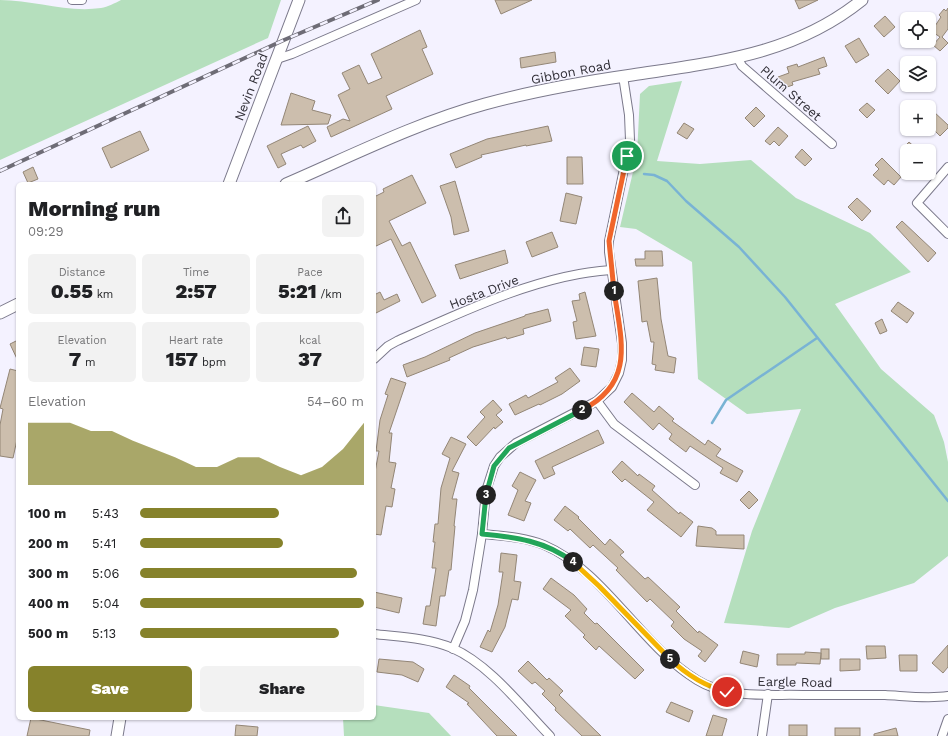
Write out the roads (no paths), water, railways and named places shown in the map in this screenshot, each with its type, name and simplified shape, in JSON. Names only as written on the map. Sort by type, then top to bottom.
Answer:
[{"type":"main road","name":"Nevin Road","points":[[230,182],[299,0]]},
{"type":"main road","name":"Gibbon Road","points":[[291,182],[409,130],[460,112],[548,89],[737,57],[786,44],[837,19],[862,0]]},
{"type":"main road","points":[[0,312],[16,305]]},
{"type":"main road","points":[[117,736],[120,720]]},
{"type":"street","points":[[72,0],[82,0]]},
{"type":"street","points":[[277,59],[292,54],[416,0]]},
{"type":"street","name":"Plum Street","points":[[737,57],[742,66],[832,144]]},
{"type":"street","points":[[453,648],[468,610],[482,534],[486,491],[490,473],[500,457],[516,443],[597,401],[612,387],[619,373],[622,360],[622,343],[611,270],[609,241],[630,140],[629,115],[623,76]]},
{"type":"street","points":[[948,166],[917,204],[948,234]]},
{"type":"street","name":"Hosta Drive","points":[[376,357],[397,341],[491,300],[557,280],[590,272],[611,270]]},
{"type":"street","points":[[597,401],[614,424],[695,485]]},
{"type":"street","name":"Eargle Road","points":[[482,534],[518,538],[543,544],[568,558],[599,586],[668,657],[698,681],[714,689],[727,692],[768,694],[948,696]]},
{"type":"street","points":[[376,634],[439,644],[453,648],[489,673],[550,736]]},
{"type":"street","points":[[762,736],[768,694]]},
{"type":"street","points":[[942,736],[948,719]]},
{"type":"waterway","points":[[644,174],[654,175],[667,181],[686,201],[739,247],[785,297],[948,501]]},
{"type":"waterway","points":[[712,423],[726,400],[817,338]]},
{"type":"railway","points":[[0,171],[284,40],[378,0]]}]
